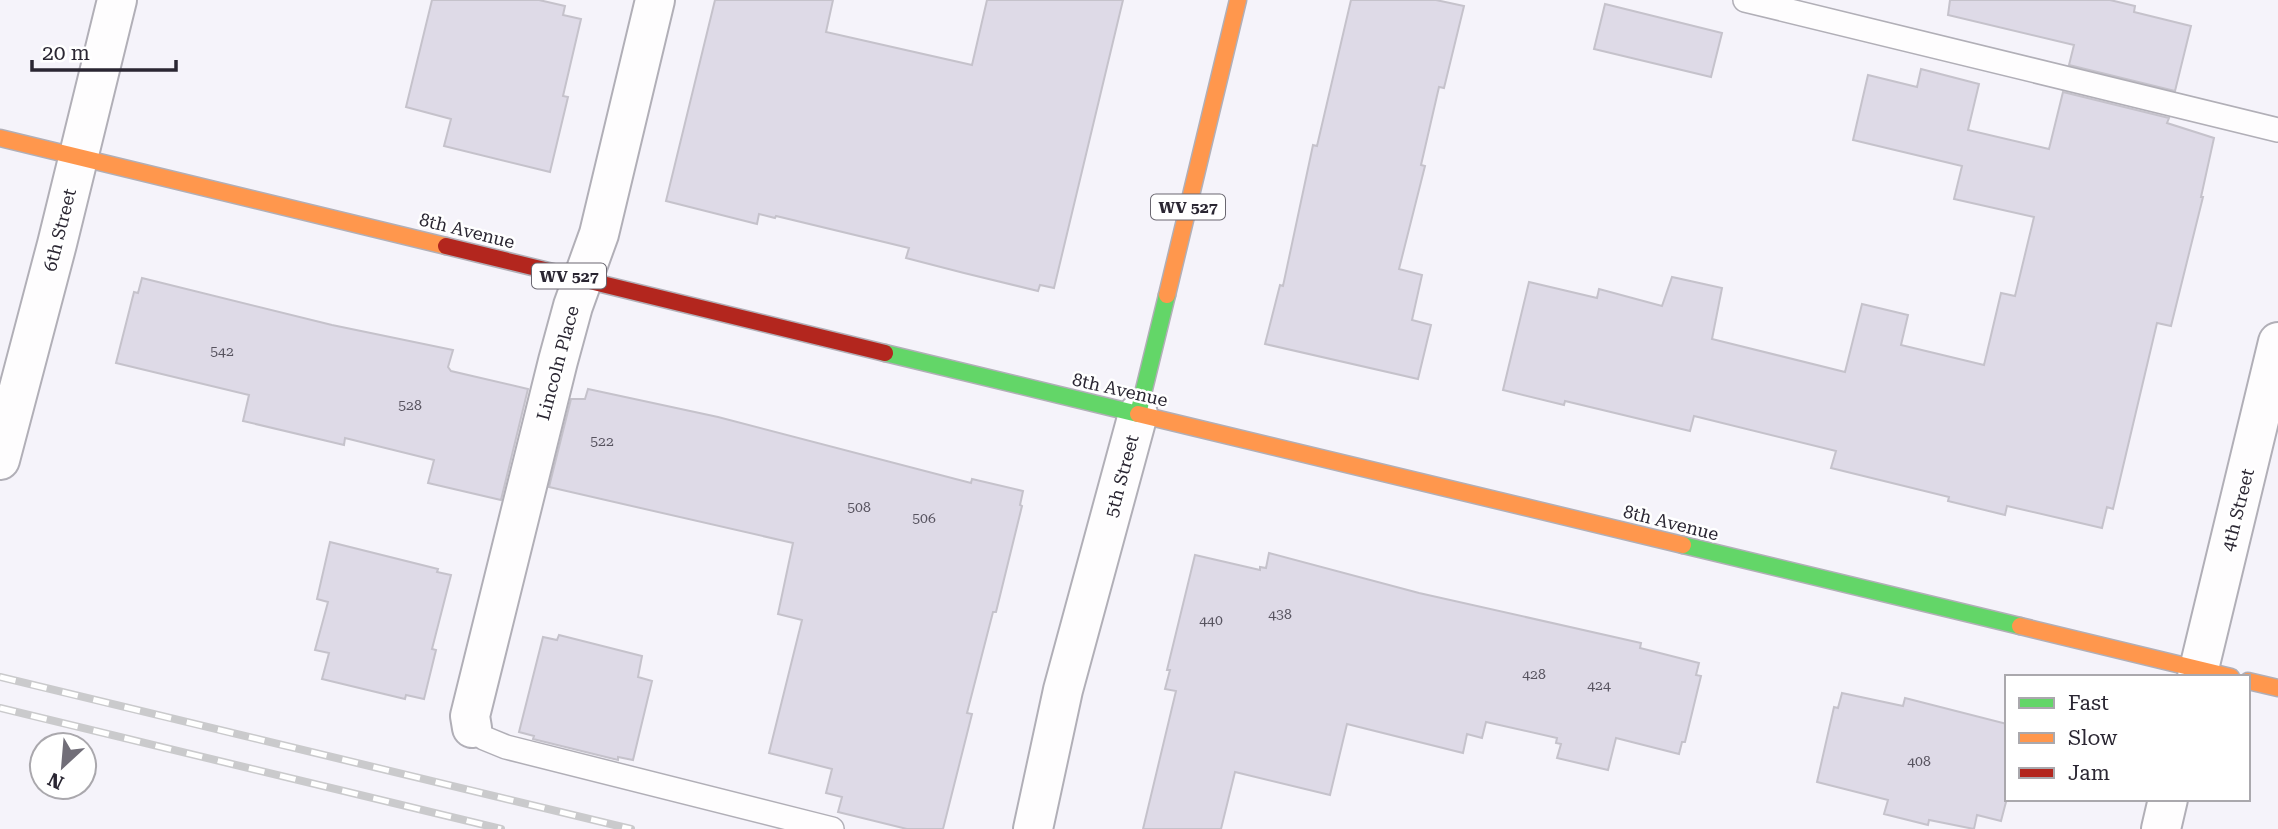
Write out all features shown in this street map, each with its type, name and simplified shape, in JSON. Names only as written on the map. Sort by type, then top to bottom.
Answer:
[{"type":"main road","name":"5th Street","points":[[1138,414],[1238,0]]},
{"type":"main road","name":"8th Avenue","points":[[0,138],[2209,674]]},
{"type":"main road","points":[[2250,681],[2278,688]]},
{"type":"street","name":"6th Street","points":[[0,460],[117,0]]},
{"type":"street","name":"Lincoln Place","points":[[472,728],[470,716],[473,703],[558,361],[599,234],[654,0]]},
{"type":"street","name":"4th Street","points":[[2209,674],[2278,342]]},
{"type":"street","name":"5th Street","points":[[1032,829],[1063,690],[1138,414]]},
{"type":"street","points":[[2161,829],[2168,801]]},
{"type":"lane","points":[[1745,0],[2278,130]]},
{"type":"lane","points":[[472,728],[484,738],[506,747],[832,829]]},
{"type":"building","points":[[432,0],[539,0],[565,6],[563,15],[581,19],[563,96],[568,97],[550,172],[444,146],[451,119],[406,107]]},
{"type":"building","points":[[715,0],[833,0],[826,32],[972,65],[987,0],[1123,0],[1054,288],[1040,285],[1038,291],[906,258],[909,248],[776,216],[775,218],[759,214],[757,224],[666,201]]},
{"type":"building","points":[[1351,0],[1436,0],[1464,6],[1444,88],[1439,87],[1421,165],[1425,166],[1399,269],[1422,275],[1412,320],[1431,325],[1418,379],[1265,344],[1280,285],[1283,286],[1313,145],[1317,146]]},
{"type":"building","points":[[1950,0],[2110,0],[2135,6],[2134,12],[2191,26],[2175,91],[2069,65],[2074,45],[1948,15]]},
{"type":"building","points":[[1605,4],[1722,33],[1711,77],[1594,49]]},
{"type":"building","points":[[1921,69],[1979,84],[1968,130],[2049,149],[2063,92],[2169,118],[2167,123],[2214,138],[2203,197],[2171,326],[2157,323],[2113,509],[2107,507],[2102,528],[2007,506],[2005,515],[1948,501],[1949,497],[1831,468],[1836,451],[1694,416],[1690,431],[1565,401],[1564,405],[1503,390],[1529,282],[1597,298],[1599,289],[1662,306],[1672,277],[1722,288],[1712,339],[1845,372],[1862,304],[1908,315],[1901,345],[1984,365],[2001,293],[2015,296],[2034,217],[1954,199],[1962,166],[1853,140],[1868,75],[1917,87]]},
{"type":"building","points":[[142,278],[332,325],[453,350],[448,367],[451,371],[528,389],[501,500],[428,483],[434,460],[345,438],[344,445],[243,421],[249,395],[116,363],[134,292],[138,293]]},
{"type":"building","points":[[588,389],[718,417],[971,483],[972,479],[1023,491],[1022,506],[996,612],[993,612],[967,713],[972,714],[943,829],[907,829],[838,812],[842,797],[826,793],[832,769],[769,753],[802,620],[778,614],[793,543],[549,487],[571,399],[585,399]]},
{"type":"building","points":[[330,542],[438,569],[437,572],[451,575],[432,649],[436,650],[424,699],[406,695],[405,699],[322,679],[329,653],[315,650],[328,602],[317,599]]},
{"type":"building","points":[[1269,553],[1419,593],[1641,643],[1640,648],[1699,663],[1696,675],[1701,676],[1685,742],[1682,742],[1679,754],[1616,738],[1608,770],[1557,758],[1561,744],[1556,743],[1557,738],[1486,722],[1482,738],[1467,734],[1463,753],[1347,724],[1330,795],[1235,772],[1221,829],[1143,829],[1176,691],[1165,689],[1170,670],[1167,670],[1195,555],[1260,570],[1260,567],[1266,568]]},
{"type":"building","points":[[559,635],[642,656],[638,677],[652,681],[633,760],[618,757],[618,760],[533,739],[534,736],[519,732],[543,637],[557,640]]},
{"type":"building","points":[[1842,693],[1903,706],[1905,698],[2005,723],[2006,801],[2001,821],[1977,815],[1974,829],[1929,820],[1928,825],[1884,814],[1888,800],[1817,782],[1834,707],[1838,708]]},
{"type":"railway","points":[[0,677],[631,829]]},
{"type":"railway","points":[[0,708],[501,829]]},
{"type":"traffic: fast","points":[[885,353],[1138,414],[1167,295]]},
{"type":"traffic: fast","points":[[1683,545],[2020,626]]},
{"type":"traffic: slow","points":[[1167,295],[1238,0]]},
{"type":"traffic: slow","points":[[0,138],[446,246]]},
{"type":"traffic: slow","points":[[1138,414],[1683,545]]},
{"type":"traffic: slow","points":[[2020,626],[2223,675]]},
{"type":"traffic: slow","points":[[2250,681],[2278,688]]},
{"type":"traffic: jam","points":[[446,246],[885,353]]}]
